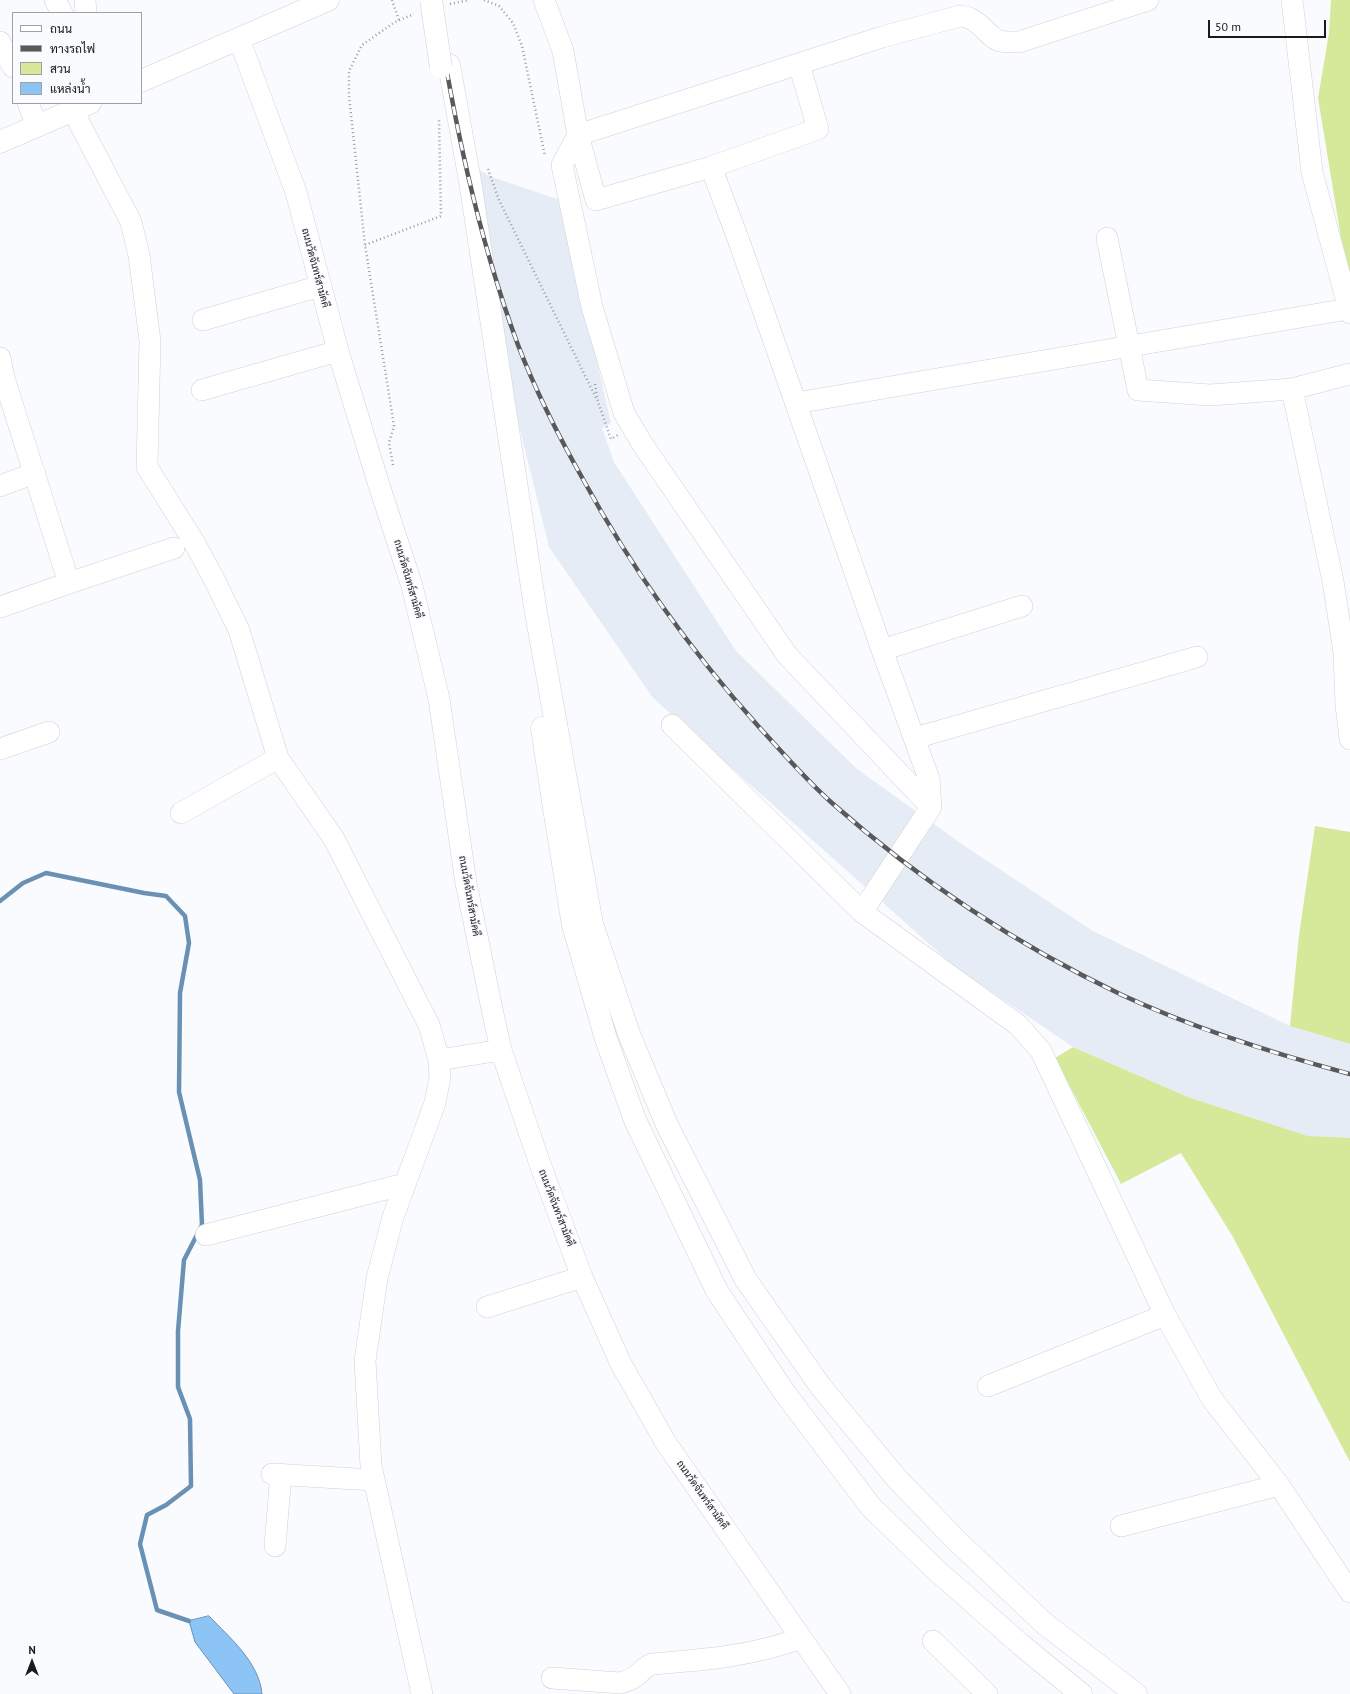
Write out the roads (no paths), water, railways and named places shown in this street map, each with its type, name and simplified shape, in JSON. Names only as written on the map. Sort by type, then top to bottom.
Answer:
[{"type":"main road","points":[[142,81],[327,0]]},
{"type":"main road","points":[[435,4],[494,413],[573,925],[606,1038],[635,1120],[717,1291],[784,1392],[871,1507],[934,1569],[1020,1644],[1081,1694]]},
{"type":"main road","points":[[445,66],[470,181],[536,613],[592,924],[629,1034],[667,1125],[746,1280],[821,1387],[898,1480],[958,1542],[1045,1624],[1136,1694]]},
{"type":"main road","points":[[0,142],[82,107]]},
{"type":"street","points":[[55,0],[61,12]]},
{"type":"street","points":[[85,0],[86,12]]},
{"type":"street","points":[[544,0],[563,51],[578,135],[596,200],[711,167],[818,129],[800,64]]},
{"type":"street","points":[[931,807],[787,655],[643,445],[624,413],[592,307],[562,165],[578,135],[882,37],[960,16],[967,17],[976,22],[995,39],[1007,42],[1019,42],[1148,0]]},
{"type":"street","points":[[796,403],[1130,346],[1349,311],[1312,172],[1292,0]]},
{"type":"street","name":"ถนนวัดจันทร์สามัคคี","points":[[239,39],[296,192],[338,351],[412,586],[439,699],[466,883],[501,1050],[540,1164],[582,1277],[621,1364],[666,1443],[840,1694]]},
{"type":"street","points":[[0,42],[12,65]]},
{"type":"street","points":[[28,104],[37,126]]},
{"type":"street","points":[[82,107],[131,222],[139,255],[150,341],[147,467],[194,542],[239,630],[278,758],[334,839],[429,1025],[439,1060],[440,1077],[435,1104],[405,1184],[376,1278],[364,1361],[370,1466],[422,1694]]},
{"type":"street","points":[[711,167],[740,244],[882,650],[929,779],[931,807],[862,912]]},
{"type":"street","points":[[1107,238],[1138,390],[1210,395],[1292,389],[1350,374]]},
{"type":"street","points":[[203,320],[320,286]]},
{"type":"street","points":[[202,390],[338,351]]},
{"type":"street","points":[[2,372],[69,583]]},
{"type":"street","points":[[1292,389],[1332,581],[1344,652],[1346,705],[1350,739]]},
{"type":"street","points":[[0,486],[35,473]]},
{"type":"street","points":[[0,607],[174,548]]},
{"type":"street","points":[[882,650],[1022,606]]},
{"type":"street","points":[[915,738],[1197,656]]},
{"type":"street","points":[[672,725],[862,912],[1018,1025],[1041,1050],[1165,1315],[1212,1399],[1279,1485],[1350,1592]]},
{"type":"street","points":[[0,749],[49,732]]},
{"type":"street","points":[[181,813],[278,758]]},
{"type":"street","points":[[439,1060],[501,1050]]},
{"type":"street","points":[[206,1235],[405,1184]]},
{"type":"street","points":[[487,1307],[582,1277]]},
{"type":"street","points":[[988,1386],[1165,1315]]},
{"type":"street","points":[[275,1546],[277,1474],[373,1480]]},
{"type":"street","points":[[1121,1526],[1279,1485]]},
{"type":"street","points":[[552,1678],[620,1683],[630,1680],[637,1675],[644,1666],[652,1664],[727,1657],[760,1651],[801,1638]]},
{"type":"street","points":[[933,1641],[987,1694]]},
{"type":"water","points":[[209,1616],[242,1651],[249,1661],[260,1682],[262,1694],[234,1694],[195,1642],[189,1621]]},
{"type":"waterway","points":[[0,901],[23,883],[46,873],[166,896],[185,916],[189,943],[180,993],[179,1092],[200,1180],[202,1225],[184,1260],[178,1331],[178,1387],[190,1419],[191,1486],[166,1505],[147,1515],[140,1544],[157,1610],[189,1621]]},
{"type":"railway","points":[[435,0],[458,131],[478,218],[503,303],[532,380],[566,448],[622,547],[664,609],[734,698],[795,766],[832,803],[899,858],[934,884],[1007,933],[1083,976],[1177,1019],[1292,1058],[1350,1074]]}]
